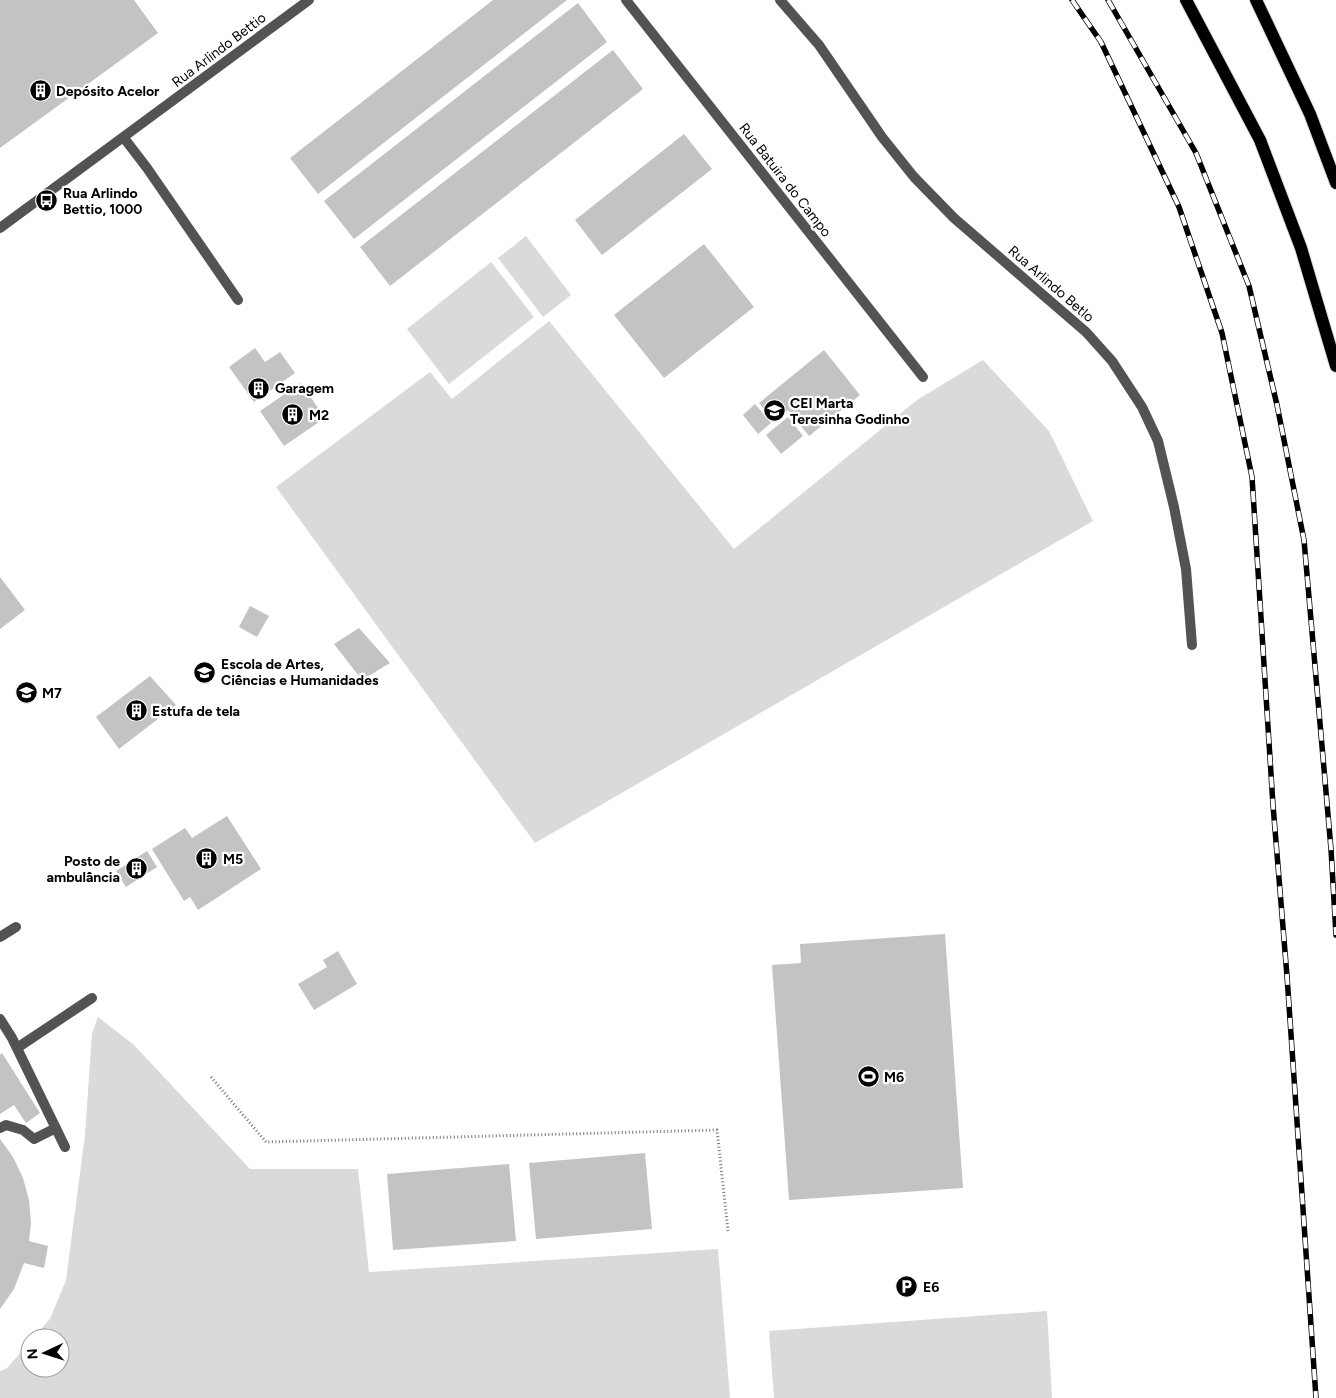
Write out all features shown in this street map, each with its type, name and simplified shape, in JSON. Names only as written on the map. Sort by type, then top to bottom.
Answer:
[{"type":"main road","points":[[1186,0],[1260,140],[1301,248],[1336,366]]},
{"type":"main road","points":[[1256,0],[1310,114],[1336,183]]},
{"type":"street","name":"Rua Arlindo Bettio","points":[[0,228],[309,0]]},
{"type":"street","name":"Rua Batuira do Campo","points":[[626,0],[923,377]]},
{"type":"street","name":"Rua Arlindo Betlo","points":[[780,0],[819,45],[882,137],[914,177],[954,218],[1086,332],[1112,360],[1142,407],[1158,441],[1174,506],[1186,569],[1192,644]]},
{"type":"street","points":[[124,138],[147,168],[238,300]]},
{"type":"street","points":[[0,937],[16,927]]},
{"type":"street","points":[[17,1048],[92,998]]},
{"type":"street","points":[[0,1019],[17,1048],[65,1147]]},
{"type":"street","points":[[0,1128],[6,1125],[23,1130],[34,1139],[56,1128]]},
{"type":"path","points":[[211,1077],[266,1142],[717,1130],[728,1231]]},
{"type":"shaded area","points":[[526,236],[571,295],[543,317],[498,258]]},
{"type":"shaded area","points":[[491,262],[534,317],[449,384],[407,329]]},
{"type":"shaded area","points":[[549,321],[734,549],[917,400],[983,360],[1049,431],[1093,521],[535,843],[276,487],[430,372],[452,399]]},
{"type":"shaded area","points":[[98,1017],[134,1045],[250,1169],[358,1169],[369,1272],[718,1249],[730,1398],[0,1398],[0,1371],[7,1368],[20,1353],[20,1378],[70,1378],[70,1328],[42,1328],[50,1319],[66,1280],[85,1135],[92,1033]]},
{"type":"shaded area","points":[[1047,1311],[1052,1398],[774,1398],[769,1331]]},
{"type":"building","name":"Depósito Acelor","points":[[0,0],[134,0],[158,33],[0,148]]},
{"type":"building","points":[[493,0],[567,0],[318,194],[290,158]]},
{"type":"building","points":[[578,3],[607,42],[354,239],[324,201]]},
{"type":"building","points":[[613,50],[643,89],[390,286],[360,247]]},
{"type":"building","points":[[684,134],[712,169],[602,255],[575,220]]},
{"type":"building","points":[[704,244],[754,307],[664,378],[614,315]]},
{"type":"building","name":"Garagem","points":[[255,348],[265,362],[280,352],[295,373],[254,402],[229,367]]},
{"type":"building","points":[[824,350],[860,395],[809,436],[788,410],[773,421],[759,403]]},
{"type":"building","name":"M2","points":[[301,383],[325,418],[284,446],[260,411]]},
{"type":"building","points":[[755,404],[771,423],[758,434],[743,415]]},
{"type":"building","points":[[788,417],[803,436],[781,454],[766,435]]},
{"type":"building","points":[[0,577],[25,610],[0,629]]},
{"type":"building","points":[[250,606],[269,616],[257,637],[239,627]]},
{"type":"building","points":[[359,628],[390,663],[362,680],[334,644]]},
{"type":"building","name":"Estufa de tela","points":[[150,676],[176,705],[119,749],[96,717]]},
{"type":"building","name":"M5","points":[[227,816],[261,869],[198,910],[190,897],[184,901],[152,849],[185,828],[192,838]]},
{"type":"building","name":"Posto de ambulância","points":[[147,851],[157,867],[126,887],[116,871]]},
{"type":"building","name":"M6","points":[[945,934],[963,1188],[789,1200],[772,965],[801,963],[800,944]]},
{"type":"building","points":[[338,951],[357,984],[314,1010],[298,984],[327,967],[323,960]]},
{"type":"building","points":[[2,1053],[40,1113],[26,1123],[14,1105],[0,1114],[0,1055]]},
{"type":"building","points":[[0,1139],[13,1157],[23,1178],[29,1200],[31,1223],[29,1241],[48,1246],[44,1268],[24,1263],[14,1289],[0,1309]]},
{"type":"building","points":[[645,1153],[652,1229],[536,1239],[529,1163]]},
{"type":"building","points":[[509,1164],[516,1241],[393,1250],[387,1174]]},
{"type":"railway","points":[[1072,0],[1101,42],[1179,207],[1222,333],[1252,477],[1273,805],[1287,976],[1316,1398]]},
{"type":"railway","points":[[1108,0],[1196,153],[1249,286],[1277,405],[1304,540],[1331,849],[1336,935]]},
{"type":"place","name":"Depósito Acelor","points":[[40,91]]},
{"type":"place","name":"Rua Arlindo Bettio, 1000","points":[[47,201]]},
{"type":"place","name":"Garagem","points":[[259,388]]},
{"type":"place","name":"CEI Marta Teresinha Godinho","points":[[774,411]]},
{"type":"place","name":"M2","points":[[293,415]]},
{"type":"place","name":"Escola de Artes, Ciências e Humanidades","points":[[205,672]]},
{"type":"place","name":"M7","points":[[26,693]]},
{"type":"place","name":"Estufa de tela","points":[[136,711]]},
{"type":"place","name":"M5","points":[[207,859]]},
{"type":"place","name":"Posto de ambulância","points":[[136,869]]},
{"type":"place","name":"M6","points":[[868,1077]]},
{"type":"place","name":"E6","points":[[907,1287]]}]
